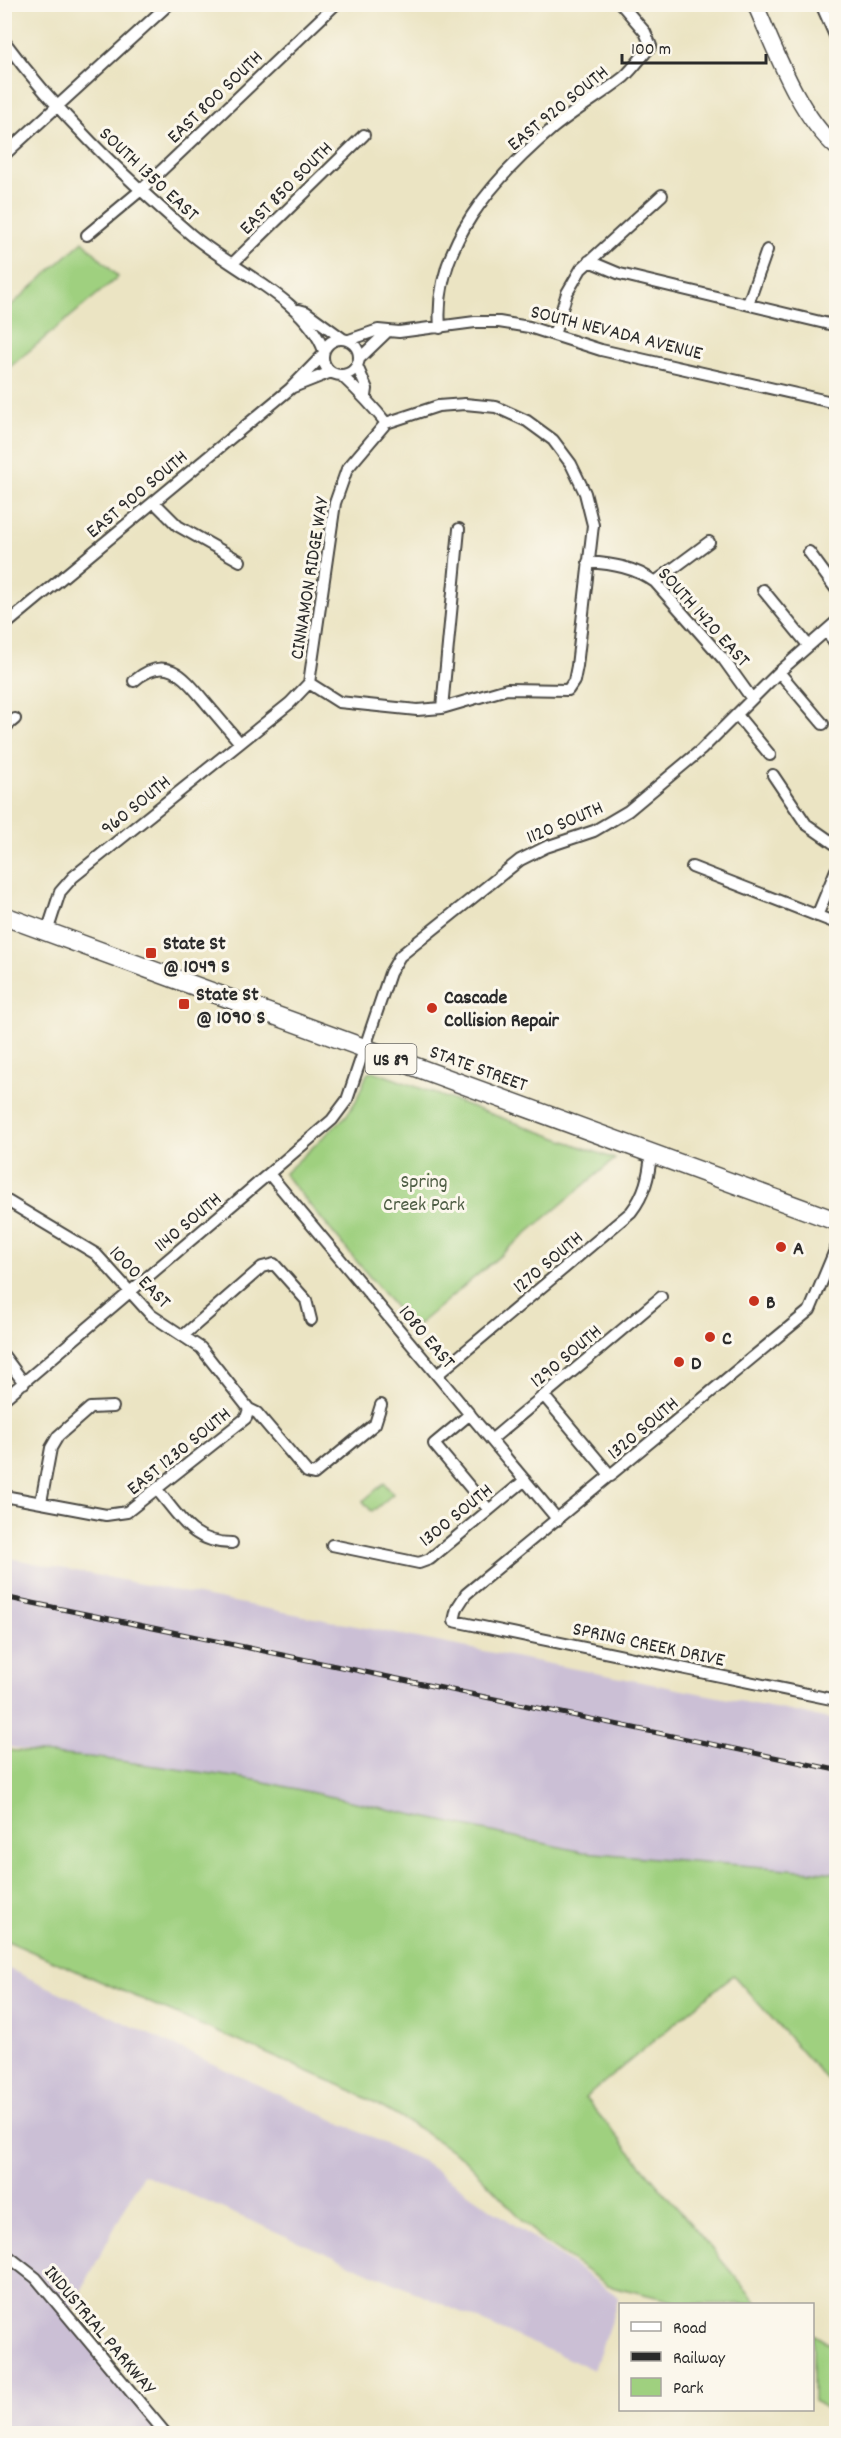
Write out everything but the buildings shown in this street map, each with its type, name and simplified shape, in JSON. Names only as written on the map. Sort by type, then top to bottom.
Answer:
[{"type":"main road","name":"STATE STREET","points":[[4,916],[837,1221]]},
{"type":"street","points":[[4,154],[169,4]]},
{"type":"street","name":"EAST 800 SOUTH","points":[[87,235],[141,190],[336,4]]},
{"type":"street","points":[[755,4],[804,108],[815,126],[837,147]]},
{"type":"street","points":[[821,4],[837,38]]},
{"type":"street","name":"EAST 920 SOUTH","points":[[440,328],[438,304],[450,258],[468,220],[489,189],[554,128],[626,75],[651,46],[645,32],[622,5]]},
{"type":"street","name":"SOUTH 1350 EAST","points":[[4,41],[56,107],[98,151],[190,234],[293,308],[313,328],[324,353]]},
{"type":"street","name":"EAST 850 SOUTH","points":[[232,264],[364,135]]},
{"type":"street","points":[[554,335],[567,293],[589,261],[662,195]]},
{"type":"street","points":[[748,304],[767,250]]},
{"type":"street","points":[[589,261],[620,274],[833,325],[837,323]]},
{"type":"street","name":"SOUTH 1350 EAST","points":[[293,308],[306,312],[346,340]]},
{"type":"street","name":"SOUTH NEVADA AVENUE","points":[[346,340],[378,330],[386,333],[475,322],[499,322],[529,327],[601,350],[837,403]]},
{"type":"street","points":[[336,374],[350,373],[386,333]]},
{"type":"street","points":[[309,683],[339,702],[417,710],[442,708],[507,689],[568,690],[574,681],[577,666],[593,525],[585,493],[571,464],[553,440],[526,421],[496,407],[465,404],[438,406],[386,423],[366,396],[360,394],[324,364],[324,353],[332,341],[346,340],[357,348],[358,362],[367,390],[366,396]]},
{"type":"street","name":"EAST 900 SOUTH","points":[[4,626],[290,388],[324,353]]},
{"type":"street","name":"EAST 900 SOUTH","points":[[290,388],[336,374]]},
{"type":"street","name":"CINNAMON RIDGE WAY","points":[[309,683],[335,503],[347,469],[386,423]]},
{"type":"street","points":[[154,502],[178,526],[240,561]]},
{"type":"street","points":[[442,708],[459,529]]},
{"type":"street","points":[[655,582],[709,542]]},
{"type":"street","points":[[809,552],[837,589]]},
{"type":"street","name":"SOUTH 1420 EAST","points":[[588,562],[619,564],[642,573],[655,582],[724,660],[752,699]]},
{"type":"street","points":[[763,591],[808,645]]},
{"type":"street","name":"1120 SOUTH","points":[[364,1049],[390,973],[400,956],[520,860],[546,847],[594,831],[628,811],[737,715],[808,645],[837,622]]},
{"type":"street","points":[[826,631],[837,644]]},
{"type":"street","points":[[134,681],[147,670],[166,668],[182,674],[240,743]]},
{"type":"street","points":[[779,672],[823,724]]},
{"type":"street","name":"960 SOUTH","points":[[47,932],[60,892],[73,877],[290,703],[309,683]]},
{"type":"street","points":[[737,715],[770,755]]},
{"type":"street","points":[[4,728],[15,720]]},
{"type":"street","points":[[772,775],[806,824],[837,845]]},
{"type":"street","points":[[692,867],[837,923]]},
{"type":"street","points":[[817,916],[837,870]]},
{"type":"street","name":"1140 SOUTH","points":[[4,1399],[322,1131],[343,1106],[364,1049]]},
{"type":"street","name":"1270 SOUTH","points":[[437,1375],[632,1212],[641,1199],[648,1177],[651,1154]]},
{"type":"street","name":"1080 EAST","points":[[270,1174],[558,1520]]},
{"type":"street","name":"1000 EAST","points":[[4,1199],[84,1245],[105,1263],[159,1323],[184,1335],[201,1348],[249,1409],[257,1413],[310,1473],[314,1474],[375,1424],[381,1406]]},
{"type":"street","name":"1320 SOUTH","points":[[454,1621],[466,1594],[810,1310],[837,1248]]},
{"type":"street","points":[[184,1335],[262,1268],[274,1264],[306,1300],[312,1320]]},
{"type":"street","name":"1290 SOUTH","points":[[492,1440],[661,1297]]},
{"type":"street","points":[[4,1356],[24,1383]]},
{"type":"street","points":[[544,1396],[611,1476]]},
{"type":"street","points":[[4,1496],[41,1502],[51,1448],[58,1437],[90,1408],[113,1407]]},
{"type":"street","name":"EAST 1230 SOUTH","points":[[41,1502],[106,1515],[124,1513],[158,1491],[246,1418],[249,1409]]},
{"type":"street","points":[[470,1414],[434,1444],[489,1510]]},
{"type":"street","name":"1300 SOUTH","points":[[332,1545],[419,1563],[430,1559],[525,1480]]},
{"type":"street","points":[[158,1491],[196,1535],[218,1543],[232,1543]]},
{"type":"street","name":"SPRING CREEK DRIVE","points":[[454,1621],[837,1700]]},
{"type":"street","name":"INDUSTRIAL PARKWAY","points":[[4,2253],[36,2278],[166,2433]]},
{"type":"shaded area","points":[[4,1557],[836,1720],[836,1880],[577,1866],[5,1746]]},
{"type":"shaded area","points":[[5,1967],[422,2161],[619,2297],[594,2370],[143,2174],[68,2316],[165,2433],[5,2433]]},
{"type":"green space","points":[[83,241],[118,277],[5,371],[5,311]]},
{"type":"green space","name":"Spring Creek Park","points":[[373,1071],[615,1159],[413,1329],[284,1174],[346,1116],[356,1101],[367,1074]]},
{"type":"green space","points":[[384,1483],[393,1494],[372,1512],[363,1501]]},
{"type":"green space","points":[[5,1750],[98,1758],[255,1780],[583,1852],[836,1873],[836,2090],[733,1975],[585,2098],[757,2303],[680,2303],[608,2285],[544,2242],[464,2159],[418,2128],[353,2091],[5,1940]]},
{"type":"green space","points":[[814,2335],[836,2348],[836,2413],[814,2402]]},
{"type":"railway","points":[[4,1597],[836,1770]]},
{"type":"place","name":"State St @ 1049 S","points":[[151,953]]},
{"type":"place","name":"State St @ 1090 S","points":[[184,1004]]},
{"type":"place","name":"Cascade Collision Repair","points":[[432,1008]]},
{"type":"place","name":"A","points":[[781,1247]]},
{"type":"place","name":"B","points":[[754,1301]]},
{"type":"place","name":"C","points":[[710,1337]]},
{"type":"place","name":"D","points":[[679,1362]]}]
